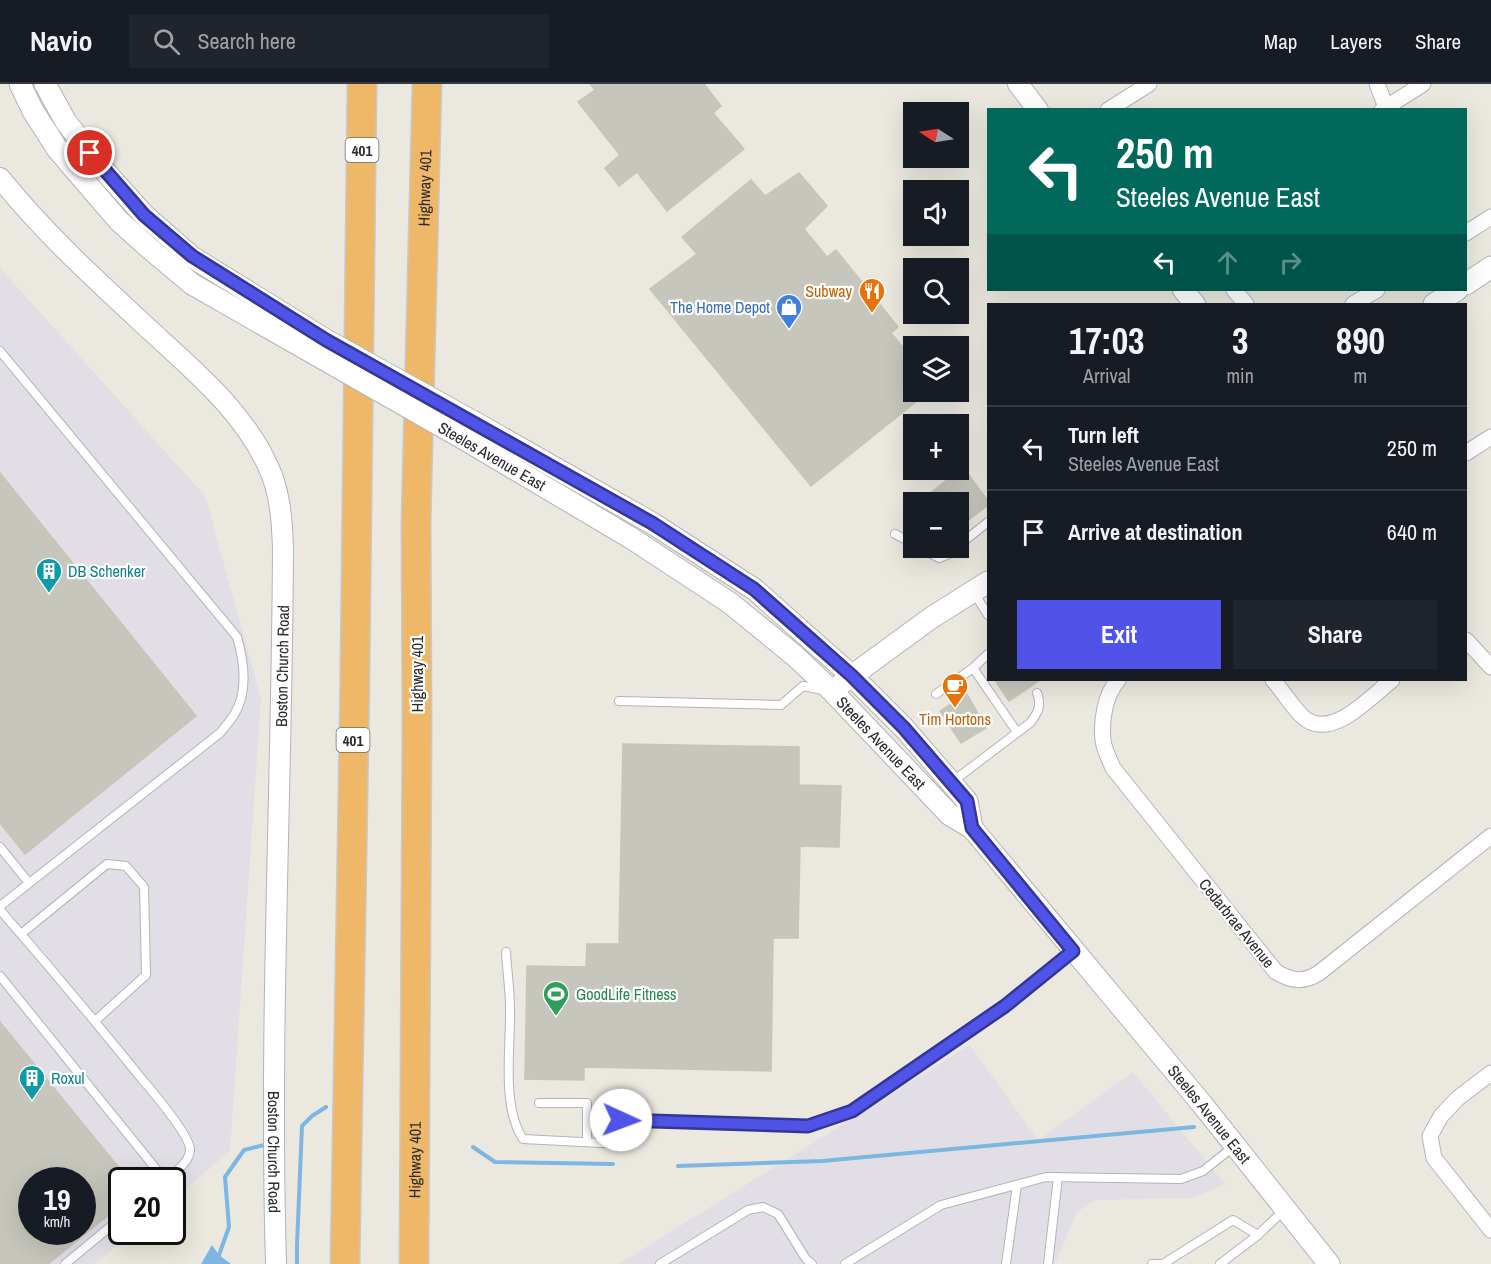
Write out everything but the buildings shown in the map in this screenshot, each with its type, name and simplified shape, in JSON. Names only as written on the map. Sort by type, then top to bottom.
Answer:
[{"type":"highway","name":"401","points":[[345,1264],[359,455],[362,84]]},
{"type":"highway","name":"Highway 401","points":[[414,1264],[416,522],[427,84]]},
{"type":"main road","name":"Steeles Avenue East","points":[[20,84],[33,111],[58,150],[119,221],[192,284],[318,346],[472,432],[652,523],[745,583],[852,676],[904,728],[967,801],[972,828]]},
{"type":"main road","name":"Steeles Avenue East","points":[[45,84],[66,122],[102,168],[144,215],[192,256],[318,346]]},
{"type":"main road","points":[[1467,283],[1491,267]]},
{"type":"main road","points":[[1436,303],[1455,291]]},
{"type":"main road","name":"Steeles Avenue East","points":[[472,432],[730,603],[795,656],[833,692],[950,816],[972,828],[1202,1104],[1329,1264]]},
{"type":"main road","points":[[833,692],[931,618],[981,587]]},
{"type":"street","points":[[1018,84],[1036,108]]},
{"type":"street","points":[[1111,108],[1149,84]]},
{"type":"street","points":[[1377,84],[1384,108],[1422,84]]},
{"type":"street","name":"Boston Church Road","points":[[0,178],[24,208],[75,259],[222,397],[257,444],[276,488],[281,513],[283,548],[276,971],[276,1264]]},
{"type":"street","points":[[1467,232],[1491,217]]},
{"type":"street","points":[[1184,291],[1194,303]]},
{"type":"street","points":[[1235,291],[1245,303]]},
{"type":"street","points":[[1355,303],[1375,291]]},
{"type":"street","points":[[1467,452],[1491,437]]},
{"type":"street","points":[[1467,641],[1491,667]]},
{"type":"street","name":"Cedarbrae Avenue","points":[[1117,681],[1112,687],[1103,715],[1103,742],[1113,768],[1276,972],[1288,979],[1300,981],[1310,979],[1319,973],[1491,836]]},
{"type":"street","points":[[1274,681],[1303,717],[1319,724],[1329,724],[1350,714],[1391,681]]},
{"type":"street","points":[[1491,1073],[1458,1098],[1440,1116],[1430,1136],[1434,1158],[1491,1230]]},
{"type":"lane","points":[[0,351],[237,637],[244,661],[243,688],[236,713],[220,733],[0,908],[164,1106],[188,1143],[190,1151],[187,1160],[179,1167]]},
{"type":"lane","points":[[969,538],[987,523]]},
{"type":"lane","points":[[895,534],[903,538]]},
{"type":"lane","points":[[981,587],[987,611]]},
{"type":"lane","points":[[936,694],[973,668],[987,655]]},
{"type":"lane","points":[[973,668],[1017,732]]},
{"type":"lane","points":[[619,701],[781,705],[803,686],[833,692]]},
{"type":"lane","points":[[951,783],[1030,723],[1037,714],[1040,702],[1037,693]]},
{"type":"lane","points":[[0,847],[29,883]]},
{"type":"lane","points":[[21,934],[107,864],[126,866],[144,887],[146,975],[95,1021]]},
{"type":"lane","points":[[506,952],[510,1006],[510,1104],[516,1128],[523,1139],[621,1144],[621,1120],[808,1126],[852,1111],[1005,1006],[1073,951]]},
{"type":"lane","points":[[0,976],[154,1167]]},
{"type":"lane","points":[[539,1103],[587,1103],[587,1142]]},
{"type":"lane","points":[[845,1264],[941,1205],[1046,1177],[1181,1179],[1203,1171],[1234,1146]]},
{"type":"lane","points":[[1048,1264],[1058,1177]]},
{"type":"lane","points":[[1006,1264],[1017,1185]]},
{"type":"lane","points":[[660,1264],[748,1210],[763,1207],[778,1214],[806,1259],[812,1264]]},
{"type":"lane","points":[[1220,1264],[1258,1235],[1285,1209]]},
{"type":"lane","points":[[1152,1264],[1163,1264],[1233,1221],[1258,1235]]},
{"type":"lane","points":[[65,1264],[108,1229]]},
{"type":"shaded area","points":[[0,268],[205,496],[261,698],[230,1151],[186,1188],[186,1167],[108,1167],[108,1245],[118,1245],[94,1264],[0,1264]]},
{"type":"shaded area","points":[[970,1045],[1038,1140],[1133,1072],[1225,1184],[1192,1198],[1096,1200],[1077,1212],[1055,1264],[619,1264]]},
{"type":"water","points":[[212,1245],[219,1255],[231,1264],[201,1264]]},
{"type":"waterway","points":[[297,1264],[302,1126],[326,1107]]},
{"type":"waterway","points":[[678,1166],[822,1161],[1194,1127]]},
{"type":"waterway","points":[[219,1264],[219,1255],[229,1227],[225,1177],[244,1150],[264,1145]]},
{"type":"waterway","points":[[473,1147],[495,1162],[613,1164]]},
{"type":"place","name":"Subway","points":[[872,314]]},
{"type":"place","name":"The Home Depot","points":[[789,330]]},
{"type":"place","name":"DB Schenker","points":[[49,594]]},
{"type":"place","name":"Tim Hortons","points":[[955,709]]},
{"type":"place","name":"GoodLife Fitness","points":[[556,1017]]},
{"type":"place","name":"Roxul","points":[[32,1101]]},
{"type":"route","points":[[90,153],[144,215],[192,256],[326,340],[652,523],[754,589],[852,676],[904,728],[967,801],[972,828],[1073,951],[1005,1006],[852,1111],[808,1126],[621,1120]]}]
